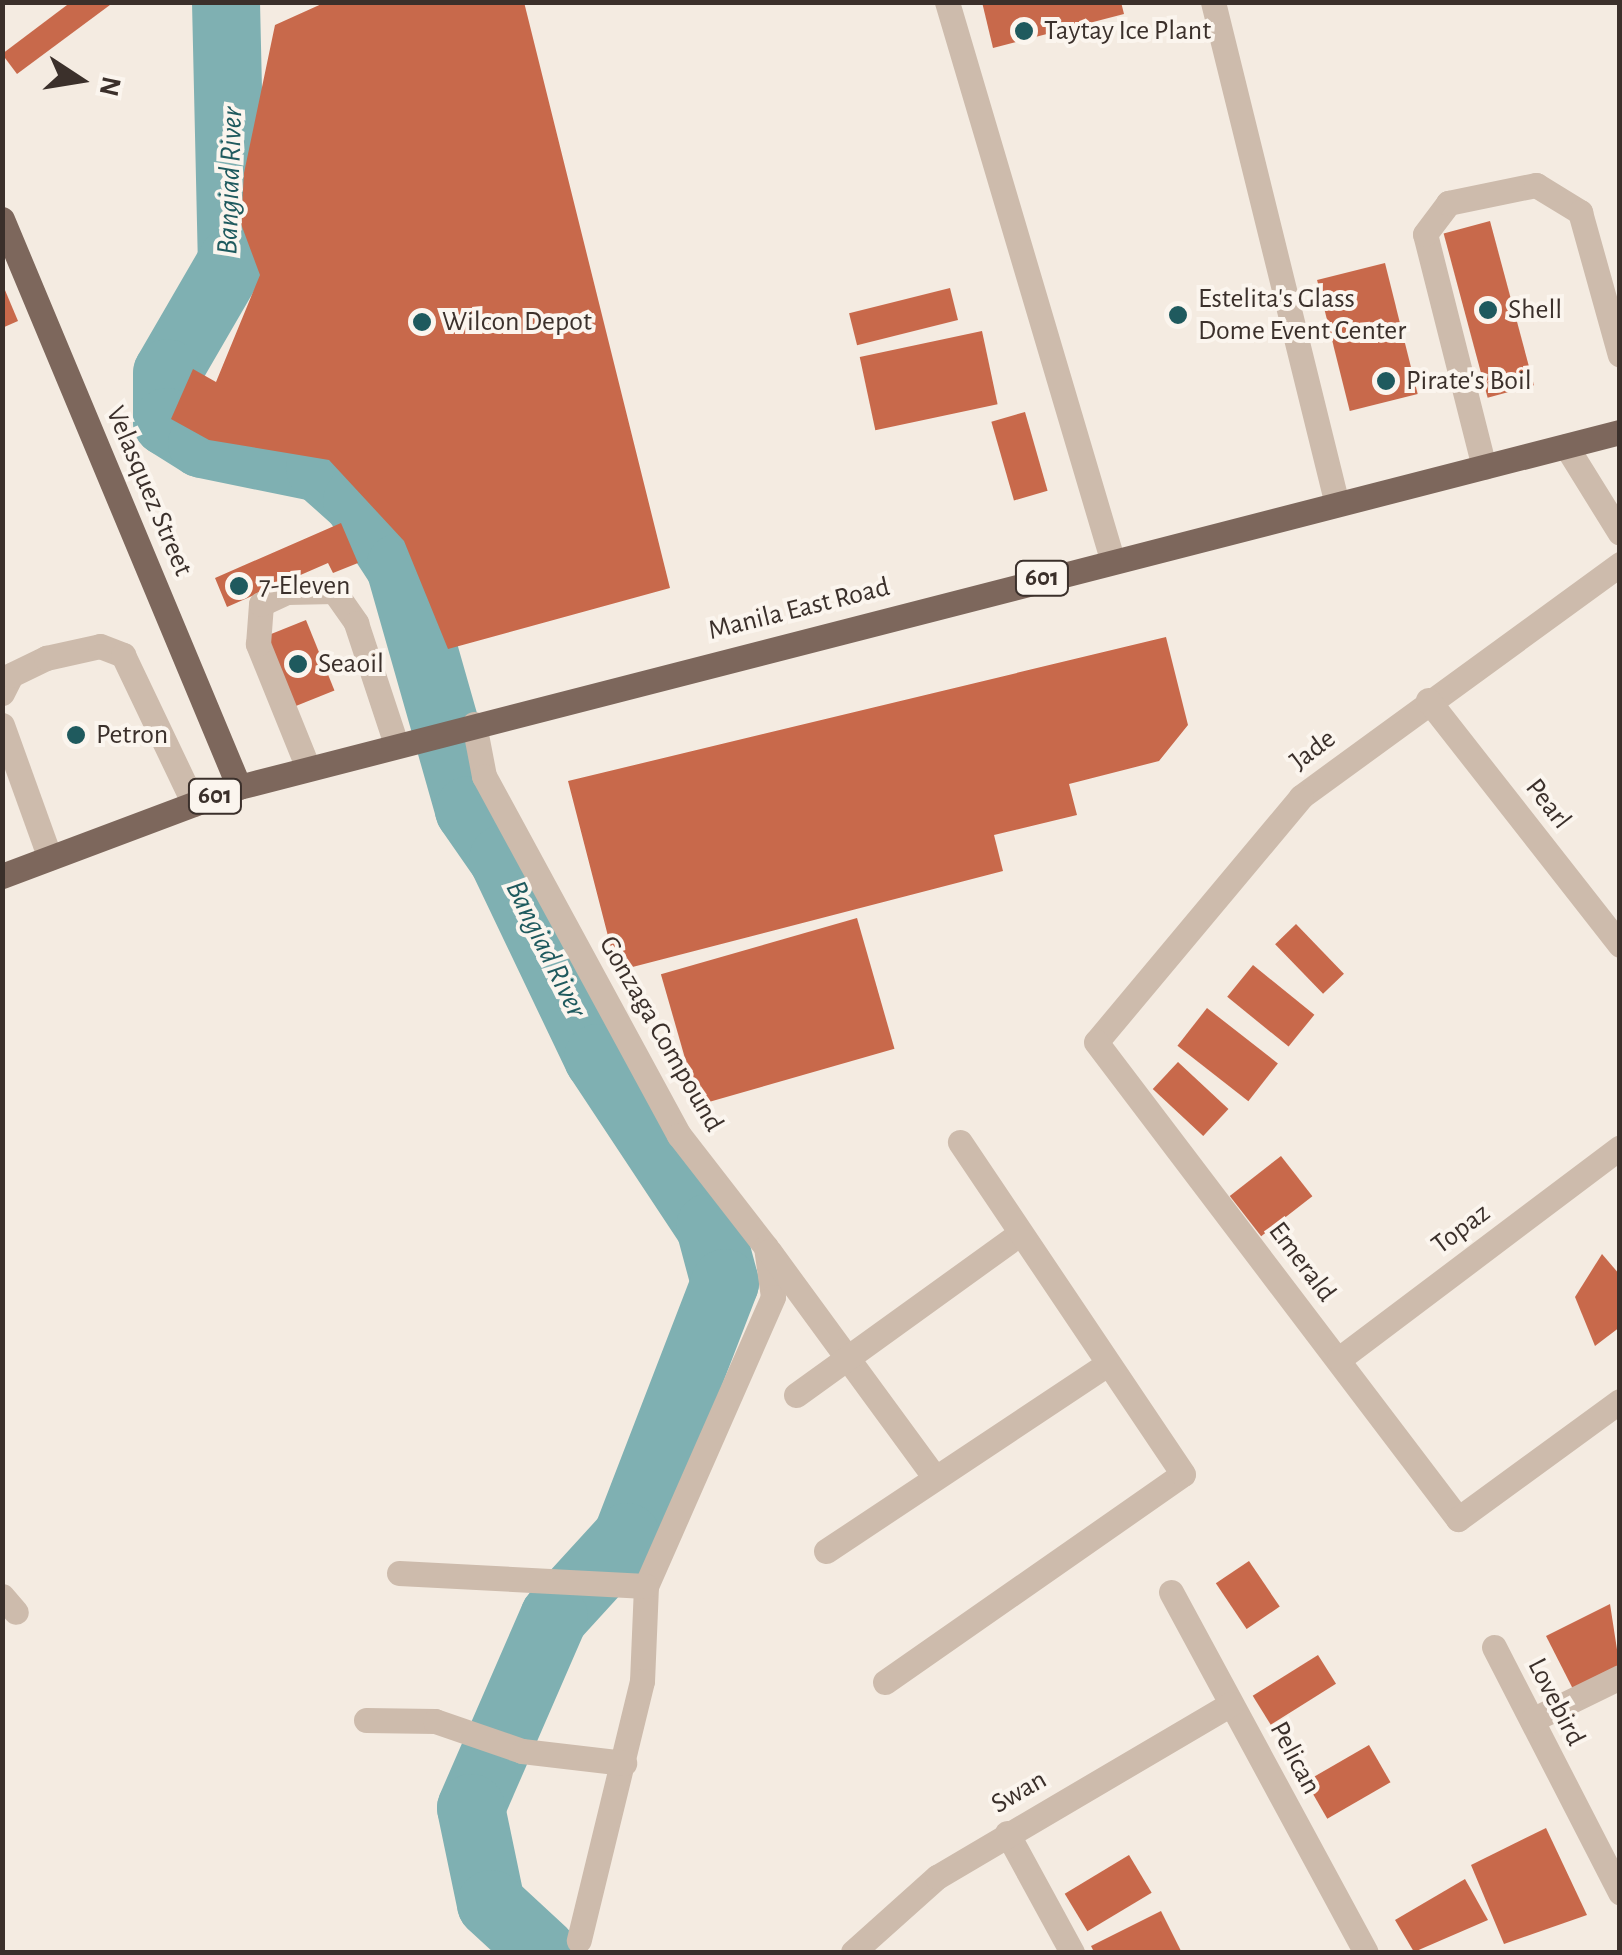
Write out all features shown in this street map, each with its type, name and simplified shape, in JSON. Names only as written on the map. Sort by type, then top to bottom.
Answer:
[{"type":"main road","name":"Velasquez Street","points":[[2,218],[240,787]]},
{"type":"main road","name":"Manila East Road","points":[[2,876],[240,787],[308,768],[1620,432]]},
{"type":"street","points":[[947,2],[1112,560]]},
{"type":"street","points":[[1212,2],[1337,504]]},
{"type":"street","points":[[1484,467],[1425,234],[1448,202],[1536,184],[1580,212],[1620,354]]},
{"type":"street","points":[[1566,446],[1620,533]]},
{"type":"street","name":"Jade","points":[[1096,1042],[1301,797],[1428,700],[1620,564]]},
{"type":"street","points":[[308,768],[258,644],[261,604],[286,592],[334,591],[356,624],[396,744]]},
{"type":"street","points":[[2,693],[11,674],[46,658],[100,646],[123,656],[194,804]]},
{"type":"street","name":"Pearl","points":[[1428,700],[1620,945]]},
{"type":"street","points":[[2,725],[50,858]]},
{"type":"street","name":"Gonzaga Compound","points":[[469,725],[484,776],[679,1135],[766,1246],[932,1474]]},
{"type":"street","name":"Emerald","points":[[1096,1042],[1458,1519],[1620,1402]]},
{"type":"street","points":[[886,1682],[1183,1474],[960,1142]]},
{"type":"street","name":"Topaz","points":[[1338,1358],[1620,1147]]},
{"type":"street","points":[[796,1395],[1019,1234]]},
{"type":"street","points":[[579,1940],[642,1681],[646,1586],[773,1296],[766,1246]]},
{"type":"street","points":[[826,1551],[932,1474],[1107,1364]]},
{"type":"street","points":[[399,1573],[646,1586]]},
{"type":"street","name":"Pelican","points":[[1171,1592],[1366,1952]]},
{"type":"street","name":"Lovebird","points":[[1494,1647],[1620,1892]]},
{"type":"street","points":[[1532,1720],[1620,1677]]},
{"type":"street","name":"Swan","points":[[852,1952],[936,1877],[1231,1704]]},
{"type":"street","points":[[366,1720],[435,1721],[522,1751],[624,1763]]},
{"type":"street","points":[[1008,1834],[1072,1952]]},
{"type":"building","points":[[71,2],[114,2],[17,74],[2,54]]},
{"type":"building","name":"Wilcon Depot","points":[[326,2],[524,2],[670,588],[448,649],[404,541],[329,460],[209,440],[171,419],[193,369],[216,382],[260,275],[241,224],[244,173],[275,25]]},
{"type":"building","name":"Taytay Ice Plant","points":[[982,2],[1121,2],[1124,14],[993,48]]},
{"type":"building","name":"Shell","points":[[1490,221],[1534,385],[1488,398],[1444,233]]},
{"type":"building","points":[[1385,263],[1418,394],[1350,411],[1317,280]]},
{"type":"building","points":[[2,283],[18,321],[2,328]]},
{"type":"building","points":[[950,288],[958,320],[857,345],[849,313]]},
{"type":"building","points":[[982,331],[998,404],[875,430],[860,357]]},
{"type":"building","points":[[1025,412],[1048,491],[1014,500],[991,422]]},
{"type":"building","points":[[341,523],[358,563],[333,573],[328,563],[227,607],[215,578]]},
{"type":"building","name":"Seaoil","points":[[306,620],[334,690],[289,709],[261,638]]},
{"type":"building","points":[[1166,637],[1188,725],[1159,761],[1069,784],[1077,815],[994,835],[1003,871],[617,971],[568,781]]},
{"type":"building","points":[[857,918],[894,1049],[698,1105],[661,974]]},
{"type":"building","points":[[1296,924],[1344,974],[1323,994],[1275,944]]},
{"type":"building","points":[[1253,965],[1314,1015],[1289,1047],[1227,997]]},
{"type":"building","points":[[1207,1008],[1278,1063],[1248,1101],[1177,1046]]},
{"type":"building","points":[[1178,1062],[1228,1109],[1203,1136],[1153,1089]]},
{"type":"building","points":[[1281,1156],[1312,1196],[1261,1236],[1230,1196]]},
{"type":"building","points":[[1602,1254],[1620,1275],[1620,1327],[1595,1346],[1575,1297]]},
{"type":"building","points":[[1249,1561],[1280,1607],[1247,1629],[1216,1583]]},
{"type":"building","points":[[1610,1604],[1620,1669],[1574,1691],[1546,1636]]},
{"type":"building","points":[[1318,1655],[1336,1684],[1271,1725],[1253,1696]]},
{"type":"building","points":[[1369,1745],[1390,1782],[1327,1819],[1306,1782]]},
{"type":"building","points":[[1546,1828],[1587,1915],[1504,1944],[1471,1865]]},
{"type":"building","points":[[1129,1855],[1152,1893],[1087,1931],[1065,1894]]},
{"type":"building","points":[[1465,1879],[1488,1920],[1414,1952],[1395,1920]]},
{"type":"building","points":[[1161,1911],[1181,1951],[1094,1952],[1091,1946]]},
{"type":"waterway","name":"Bangiad River","points":[[226,2],[232,261],[167,373],[167,422],[202,444],[320,468],[357,501],[400,567],[469,810],[503,859],[598,1058],[710,1227],[725,1283],[627,1537],[554,1617],[471,1808],[491,1904],[543,1952]]},
{"type":"place","name":"Taytay Ice Plant","points":[[1024,31]]},
{"type":"place","name":"Shell","points":[[1488,310]]},
{"type":"place","name":"Estelita's Glass Dome Event Center","points":[[1178,315]]},
{"type":"place","name":"Wilcon Depot","points":[[422,322]]},
{"type":"place","name":"Pirate's Boil","points":[[1386,381]]},
{"type":"place","name":"7-Eleven","points":[[239,586]]},
{"type":"place","name":"Seaoil","points":[[298,664]]},
{"type":"place","name":"Petron","points":[[76,735]]}]
